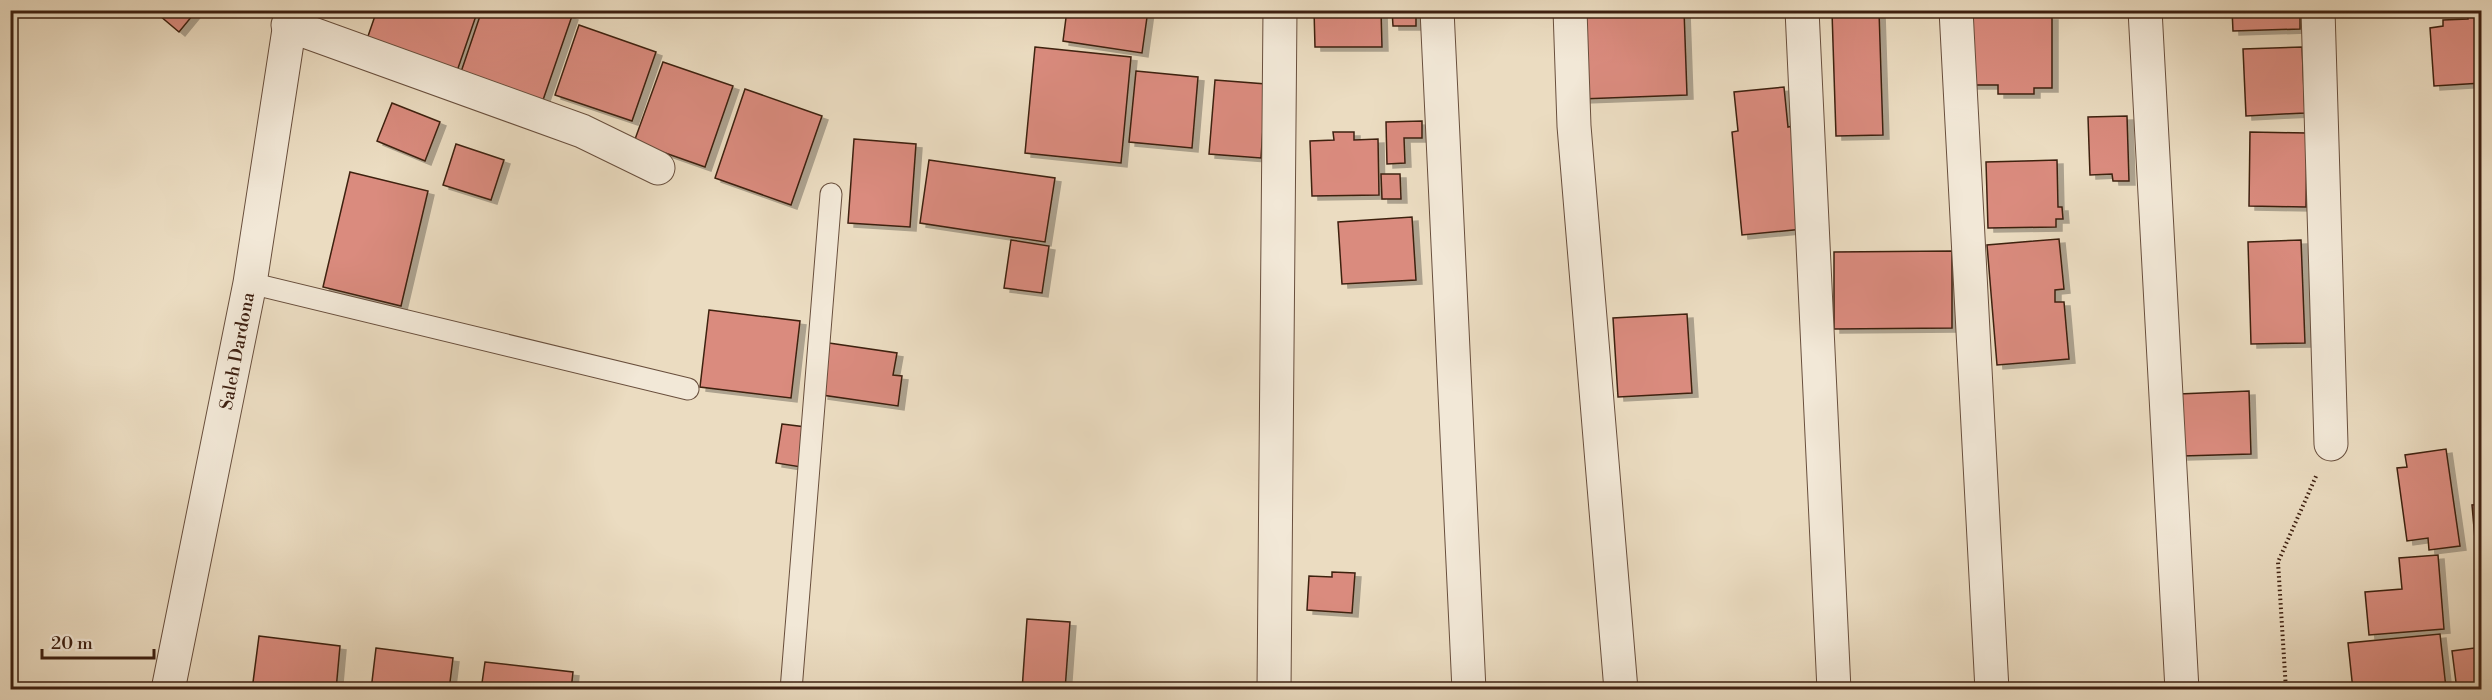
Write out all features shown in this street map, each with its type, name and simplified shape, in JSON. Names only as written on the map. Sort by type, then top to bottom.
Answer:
[{"type":"street","points":[[1274,690],[1280,10]]},
{"type":"street","points":[[1437,10],[1469,690]]},
{"type":"street","points":[[1570,10],[1574,126],[1621,690]]},
{"type":"street","points":[[1802,10],[1834,690]]},
{"type":"street","points":[[1956,10],[1992,690]]},
{"type":"street","points":[[2145,10],[2182,690]]},
{"type":"street","points":[[2318,10],[2331,444]]},
{"type":"street","points":[[290,18],[582,131],[658,168]]},
{"type":"street","name":"Saleh Dardona","points":[[168,690],[250,283],[290,18]]},
{"type":"lane","points":[[791,690],[831,194]]},
{"type":"lane","points":[[250,283],[688,389]]},
{"type":"path","points":[[2286,690],[2278,562],[2331,444]]},
{"type":"building","points":[[153,10],[197,10],[179,32]]},
{"type":"building","points":[[377,10],[478,10],[456,74],[366,42]]},
{"type":"building","points":[[482,10],[557,10],[572,16],[543,100],[461,72]]},
{"type":"building","points":[[1067,10],[1148,10],[1142,53],[1063,41]]},
{"type":"building","points":[[1314,10],[1381,10],[1382,47],[1315,47]]},
{"type":"building","points":[[1392,10],[1416,10],[1416,26],[1393,26]]},
{"type":"building","points":[[1577,10],[1684,10],[1687,95],[1581,99]]},
{"type":"building","points":[[2232,10],[2300,10],[2300,29],[2233,31]]},
{"type":"building","points":[[1879,11],[1883,135],[1836,136],[1832,12]]},
{"type":"building","points":[[2468,12],[2482,12],[2482,83],[2434,86],[2430,28],[2443,26],[2443,20],[2468,19]]},
{"type":"building","points":[[1962,15],[2052,16],[2052,88],[2034,88],[2034,94],[1998,94],[1998,85],[1962,85]]},
{"type":"building","points":[[579,25],[656,52],[632,121],[555,95]]},
{"type":"building","points":[[1035,47],[1131,57],[1121,163],[1025,153]]},
{"type":"building","points":[[2302,47],[2305,113],[2246,116],[2243,49]]},
{"type":"building","points":[[663,62],[733,86],[705,167],[634,142]]},
{"type":"building","points":[[1136,71],[1198,77],[1192,148],[1129,142]]},
{"type":"building","points":[[1215,80],[1266,84],[1261,158],[1209,154]]},
{"type":"building","points":[[1784,87],[1788,127],[1793,126],[1803,229],[1742,235],[1732,132],[1738,131],[1734,92]]},
{"type":"building","points":[[745,89],[822,116],[791,205],[715,178]]},
{"type":"building","points":[[392,103],[440,122],[425,161],[377,141]]},
{"type":"building","points":[[2127,116],[2129,181],[2113,181],[2112,174],[2090,175],[2088,117]]},
{"type":"building","points":[[1422,121],[1422,138],[1404,138],[1405,163],[1387,164],[1386,122]]},
{"type":"building","points":[[1333,132],[1354,132],[1354,140],[1378,139],[1379,195],[1312,196],[1310,141],[1334,140]]},
{"type":"building","points":[[2250,132],[2307,133],[2306,207],[2249,206]]},
{"type":"building","points":[[854,139],[916,144],[910,227],[848,223]]},
{"type":"building","points":[[456,144],[504,160],[491,200],[443,185]]},
{"type":"building","points":[[929,160],[1055,178],[1045,242],[920,223]]},
{"type":"building","points":[[2057,160],[2058,207],[2062,207],[2063,219],[2056,219],[2056,227],[1988,228],[1986,162]]},
{"type":"building","points":[[350,172],[428,191],[401,306],[323,287]]},
{"type":"building","points":[[1381,174],[1400,174],[1401,199],[1382,199]]},
{"type":"building","points":[[1412,217],[1416,280],[1342,284],[1338,222]]},
{"type":"building","points":[[2059,239],[2064,289],[2055,290],[2055,302],[2064,302],[2069,359],[1997,365],[1987,245]]},
{"type":"building","points":[[1011,240],[1049,246],[1042,293],[1004,288]]},
{"type":"building","points":[[2301,240],[2305,343],[2251,344],[2248,242]]},
{"type":"building","points":[[1952,251],[1952,328],[1834,329],[1834,252]]},
{"type":"building","points":[[709,310],[800,321],[791,398],[700,387]]},
{"type":"building","points":[[1687,314],[1692,393],[1618,397],[1613,318]]},
{"type":"building","points":[[829,343],[897,353],[893,375],[902,376],[898,406],[822,395]]},
{"type":"building","points":[[2249,391],[2251,454],[2182,456],[2179,394]]},
{"type":"building","points":[[782,424],[806,427],[801,467],[776,463]]},
{"type":"building","points":[[2446,449],[2460,546],[2429,550],[2428,538],[2407,541],[2397,468],[2407,467],[2405,455]]},
{"type":"building","points":[[2482,504],[2482,538],[2475,539],[2472,505]]},
{"type":"building","points":[[2438,555],[2444,629],[2369,635],[2365,592],[2402,589],[2399,558]]},
{"type":"building","points":[[1332,572],[1355,573],[1352,613],[1307,610],[1309,576],[1332,577]]},
{"type":"building","points":[[1027,619],[1070,622],[1065,690],[1022,690]]},
{"type":"building","points":[[2440,634],[2446,688],[2353,690],[2348,643]]},
{"type":"building","points":[[259,636],[340,646],[336,690],[252,690]]},
{"type":"building","points":[[2482,647],[2482,690],[2457,690],[2452,651]]},
{"type":"building","points":[[376,648],[453,658],[449,690],[371,690]]},
{"type":"building","points":[[485,662],[573,672],[571,690],[481,690]]}]
